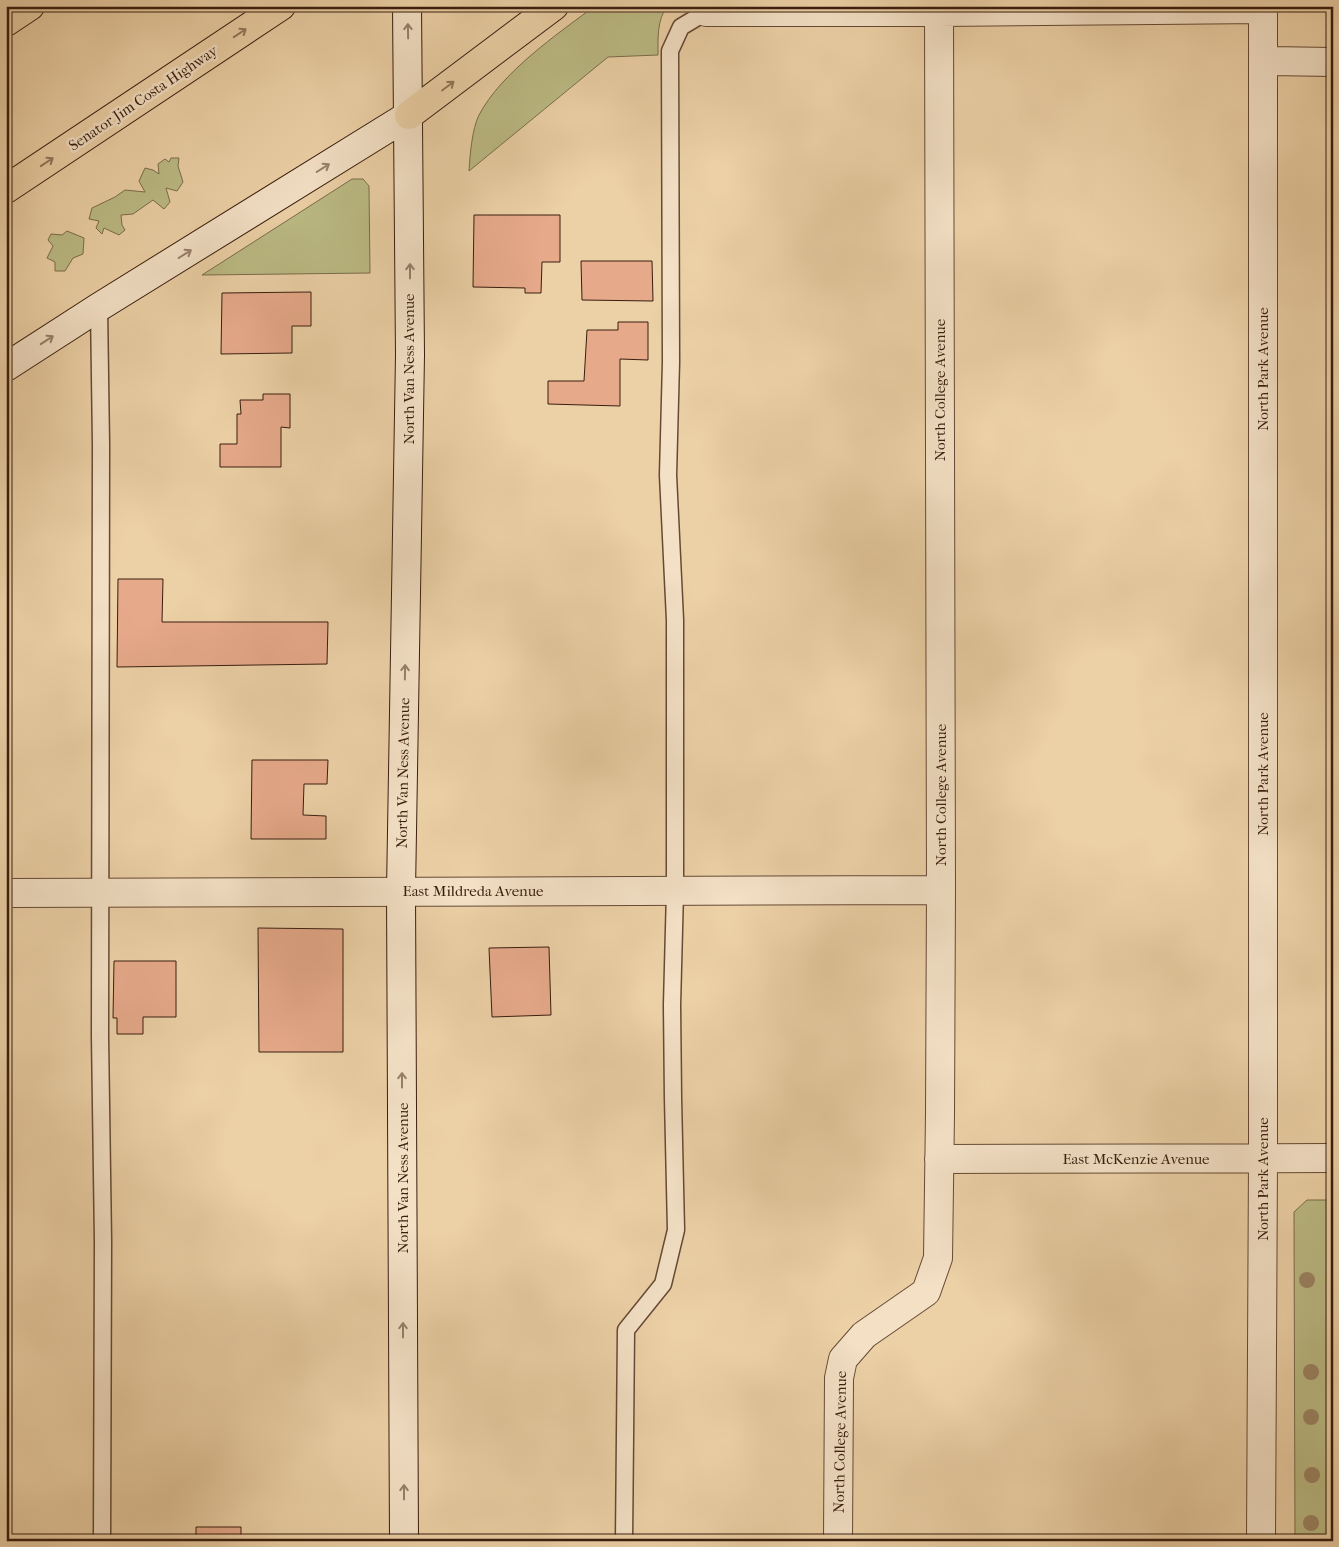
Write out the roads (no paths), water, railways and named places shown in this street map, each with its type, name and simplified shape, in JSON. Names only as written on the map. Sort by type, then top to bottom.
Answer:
[{"type":"highway","points":[[6,22],[30,6]]},
{"type":"highway","name":"Senator Jim Costa Highway","points":[[6,189],[281,6]]},
{"type":"highway","points":[[409,115],[554,6]]},
{"type":"street","name":"North Van Ness Avenue","points":[[404,1541],[402,891],[410,355],[408,6]]},
{"type":"street","points":[[706,12],[1263,8]]},
{"type":"street","name":"North Park Avenue","points":[[1261,1541],[1263,1159],[1263,8]]},
{"type":"street","name":"North College Avenue","points":[[838,1541],[839,1378],[843,1359],[864,1335],[926,1292],[938,1258],[941,890],[939,9]]},
{"type":"street","points":[[1263,61],[1333,62]]},
{"type":"street","points":[[6,367],[98,307],[409,115]]},
{"type":"street","name":"East Mildreda Avenue","points":[[6,894],[941,890]]},
{"type":"street","name":"East McKenzie Avenue","points":[[940,1159],[1333,1158]]},
{"type":"lane","points":[[624,1541],[626,1330],[662,1284],[676,1230],[672,1005],[675,891],[675,620],[668,475],[671,362],[670,51],[680,27],[706,12]]},
{"type":"lane","points":[[98,307],[102,445],[100,1036],[103,1242],[102,1541]]}]
